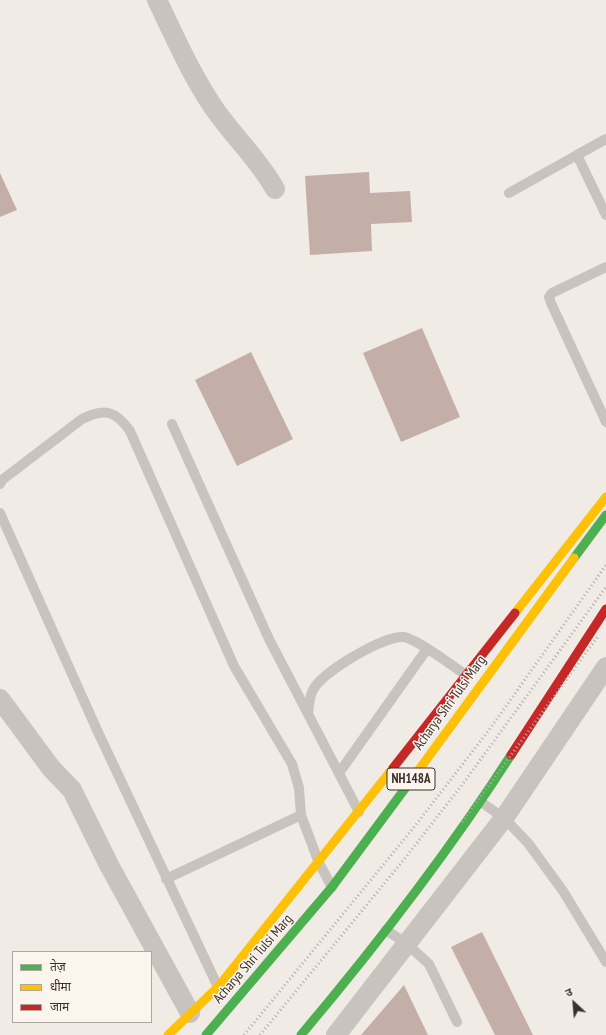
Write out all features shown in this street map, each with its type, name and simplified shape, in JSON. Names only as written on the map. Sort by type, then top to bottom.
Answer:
[{"type":"main road","points":[[168,1035],[190,1013],[223,998],[319,864],[606,497]]},
{"type":"main road","name":"Acharya Shri Tulsi Marg","points":[[206,1035],[223,998],[332,887],[606,515]]},
{"type":"main road","points":[[301,1035],[369,954],[481,802],[606,609]]},
{"type":"street","points":[[157,0],[205,95],[217,113],[258,162],[275,189]]},
{"type":"street","points":[[336,1035],[504,818],[606,667]]},
{"type":"street","points":[[0,699],[51,768],[72,790],[109,865],[190,1013]]},
{"type":"lane","points":[[509,193],[606,139]]},
{"type":"lane","points":[[577,155],[606,215]]},
{"type":"lane","points":[[606,267],[552,293],[549,297],[550,303],[606,422]]},
{"type":"lane","points":[[0,484],[2,480],[82,419],[95,413],[104,412],[113,414],[122,421],[130,431],[234,666],[292,764],[299,788],[301,814],[319,864],[332,887]]},
{"type":"lane","points":[[172,424],[269,639],[359,812]]},
{"type":"lane","points":[[0,513],[166,879],[223,998]]},
{"type":"lane","points":[[308,714],[312,691],[325,675],[381,642],[404,637],[414,641],[466,675]]},
{"type":"lane","points":[[339,773],[427,649]]},
{"type":"lane","points":[[481,802],[504,818],[528,843],[559,885],[605,959]]},
{"type":"lane","points":[[166,879],[301,814]]},
{"type":"lane","points":[[386,930],[407,944],[429,964],[457,1022]]},
{"type":"building","points":[[369,172],[370,193],[410,191],[412,222],[371,224],[372,251],[310,255],[305,176]]},
{"type":"building","points":[[0,173],[17,210],[0,217]]},
{"type":"building","points":[[422,328],[460,417],[401,442],[363,353]]},
{"type":"building","points":[[251,352],[293,439],[237,466],[195,380]]},
{"type":"building","points":[[482,932],[533,1035],[495,1035],[451,947]]},
{"type":"building","points":[[404,985],[428,1035],[361,1035]]},
{"type":"railway","points":[[244,1035],[415,826],[492,726],[606,565]]},
{"type":"railway","points":[[260,1035],[406,857],[462,785],[606,587]]},
{"type":"railway","points":[[462,822],[599,635]]},
{"type":"traffic: fast","points":[[574,558],[606,515]]},
{"type":"traffic: fast","points":[[301,1035],[384,933],[437,863],[511,755]]},
{"type":"traffic: fast","points":[[206,1035],[332,887],[418,771]]},
{"type":"traffic: slow","points":[[515,613],[606,497]]},
{"type":"traffic: slow","points":[[418,771],[574,558]]},
{"type":"traffic: slow","points":[[168,1035],[218,987],[393,768]]},
{"type":"traffic: jam","points":[[511,755],[606,609]]},
{"type":"traffic: jam","points":[[393,768],[515,613]]}]
